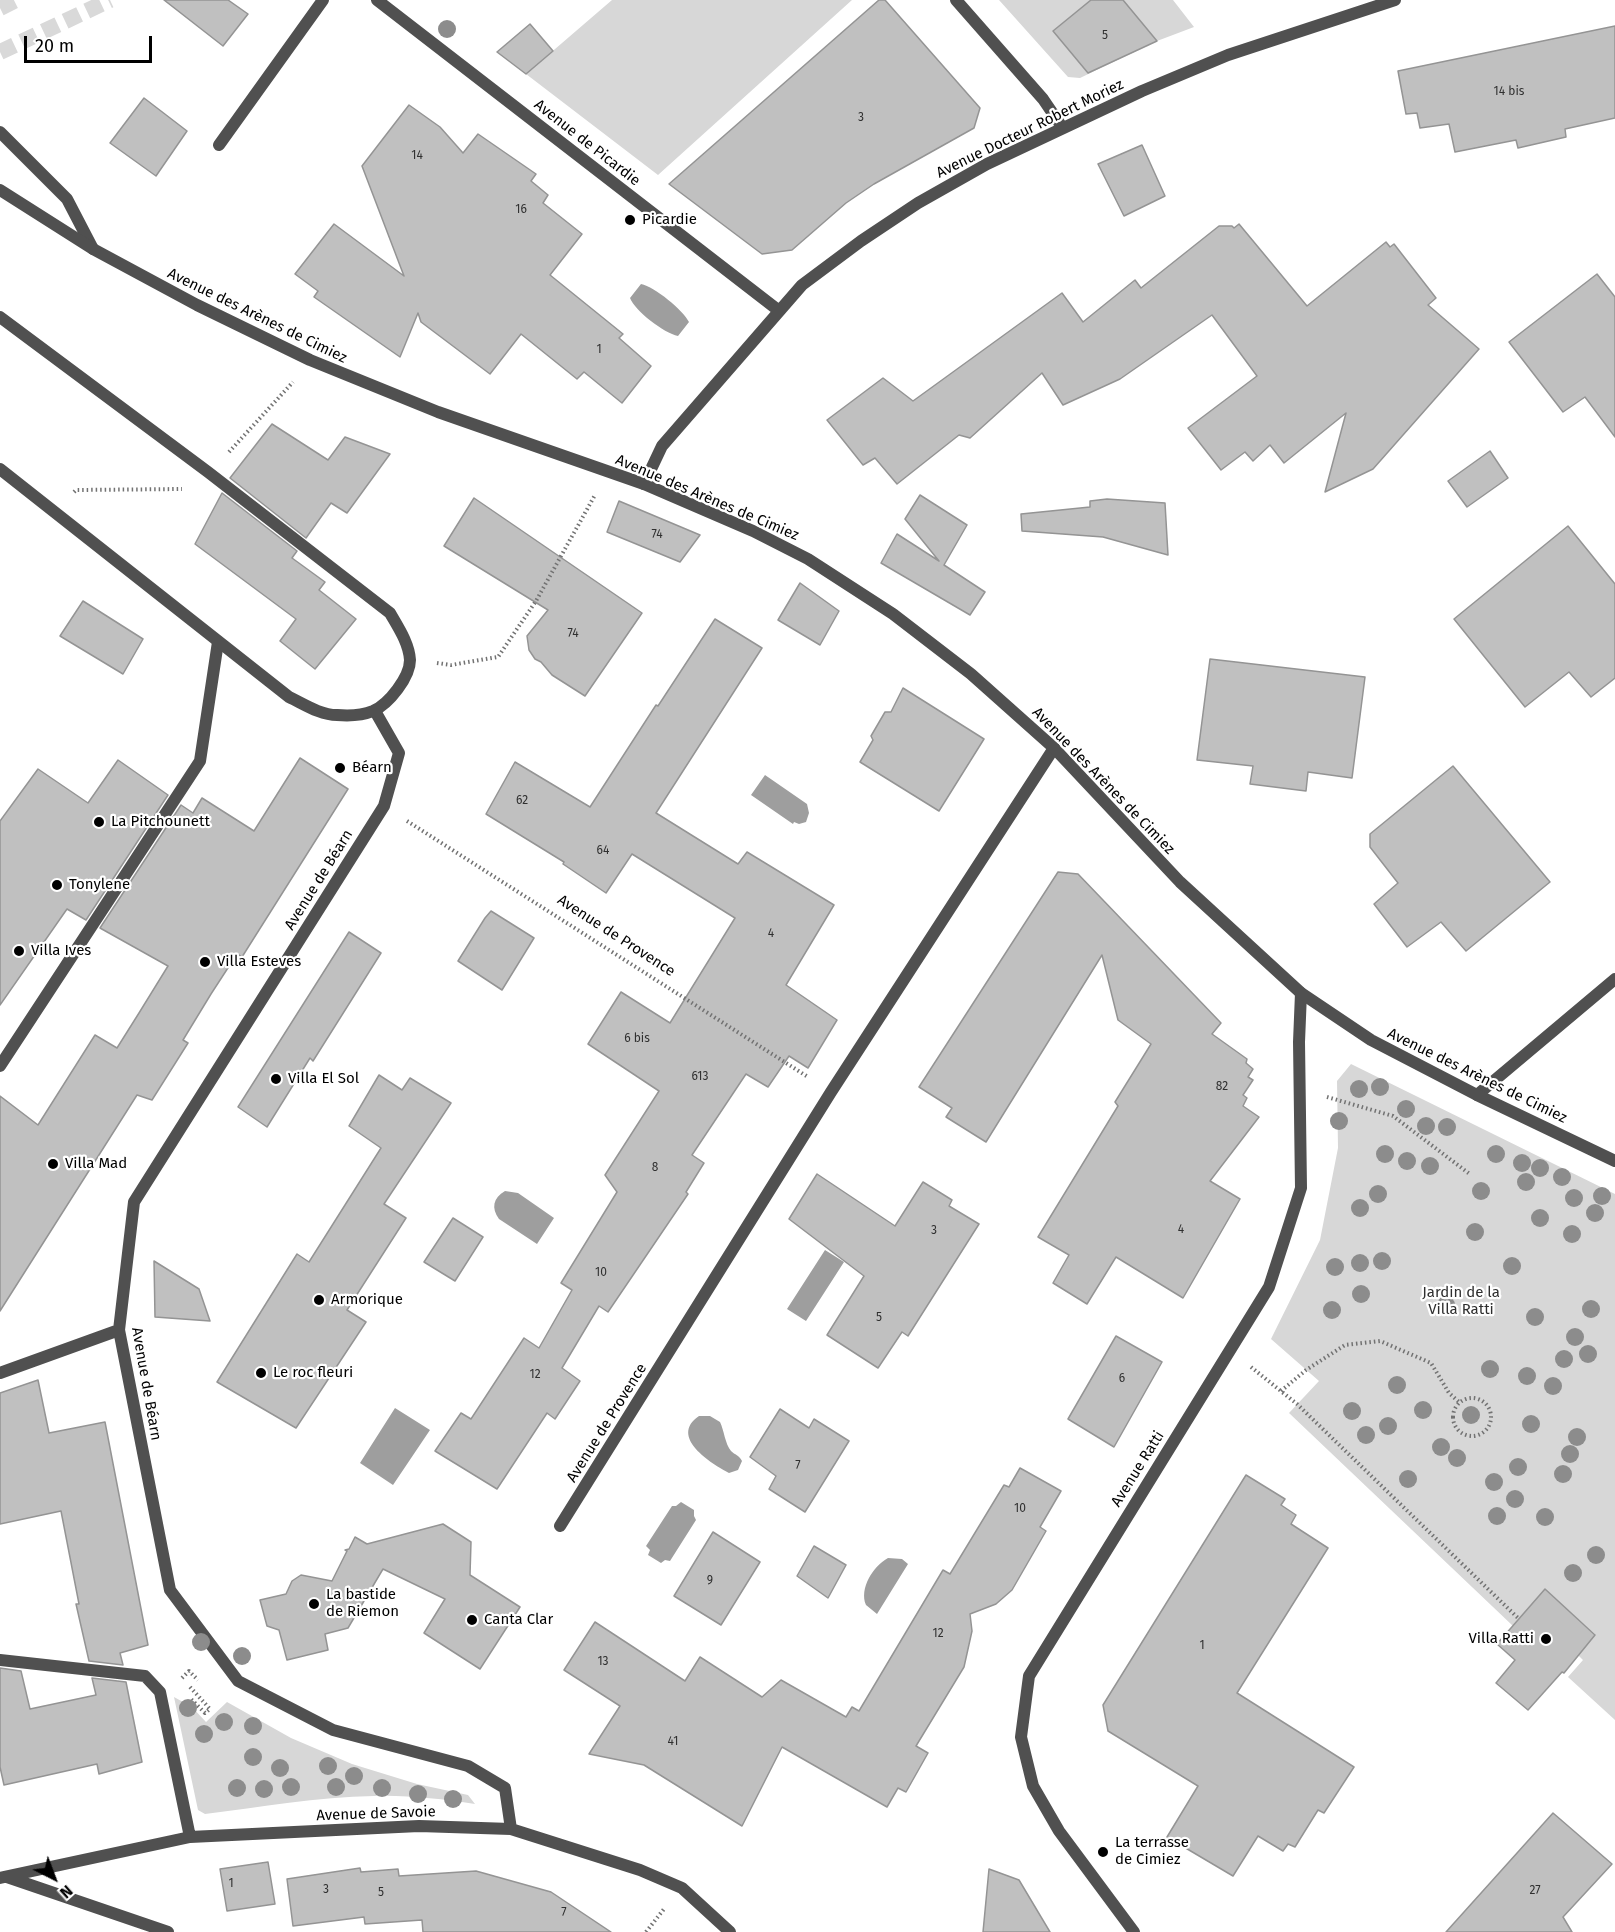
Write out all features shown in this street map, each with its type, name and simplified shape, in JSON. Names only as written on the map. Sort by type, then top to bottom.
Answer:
[{"type":"street","points":[[219,145],[323,0]]},
{"type":"street","name":"Avenue de Picardie","points":[[377,0],[778,310]]},
{"type":"street","points":[[956,0],[1043,99],[1062,127]]},
{"type":"street","name":"Avenue Docteur Robert Moriez","points":[[644,484],[662,446],[802,285],[861,240],[918,203],[987,164],[1062,127],[1228,55],[1372,3],[1395,0]]},
{"type":"street","points":[[0,132],[68,199],[93,249]]},
{"type":"street","name":"Avenue des Arènes de Cimiez","points":[[0,190],[93,249],[197,305],[310,360],[438,412],[644,484],[753,531],[808,559],[858,590],[971,674],[1054,748],[1180,882],[1301,993],[1371,1040],[1477,1095],[1615,1161]]},
{"type":"street","points":[[0,317],[208,472],[390,613],[403,635],[410,659],[406,677],[393,694],[375,711],[356,715],[334,716],[289,697],[0,469]]},
{"type":"street","points":[[0,1066],[200,761],[218,642]]},
{"type":"street","name":"Avenue de Béarn","points":[[375,711],[399,753],[384,806],[134,1202],[119,1330],[170,1590],[238,1681],[333,1730],[468,1766],[506,1788],[512,1829]]},
{"type":"street","name":"Avenue de Provence","points":[[560,1526],[831,1092],[1054,748]]},
{"type":"street","points":[[1477,1095],[1615,979]]},
{"type":"street","name":"Avenue Ratti","points":[[1134,1932],[1059,1831],[1033,1786],[1021,1737],[1029,1676],[1269,1287],[1302,1188],[1299,1042],[1301,993]]},
{"type":"street","points":[[0,1373],[119,1330]]},
{"type":"street","points":[[0,1660],[145,1676],[160,1692],[190,1837]]},
{"type":"street","name":"Avenue de Savoie","points":[[3,1877],[190,1837],[419,1826],[512,1829],[640,1870],[682,1888],[730,1932]]},
{"type":"street","points":[[3,1877],[168,1932]]},
{"type":"path","points":[[229,453],[292,383]]},
{"type":"path","points":[[410,659],[451,665],[498,657],[536,601],[608,471]]},
{"type":"path","points":[[76,490],[190,489]]},
{"type":"path","name":"Avenue de Provence","points":[[384,806],[831,1092]]},
{"type":"path","points":[[1300,1089],[1393,1116],[1471,1175]]},
{"type":"path","points":[[1281,1391],[1306,1370],[1345,1345],[1380,1341],[1431,1364],[1449,1394],[1460,1403]]},
{"type":"path","points":[[1229,1350],[1297,1404],[1518,1619]]},
{"type":"path","points":[[1471,1398],[1483,1401],[1490,1410],[1488,1428],[1471,1436],[1460,1431],[1456,1426],[1454,1414],[1460,1403],[1471,1398]]},
{"type":"path","points":[[160,1692],[176,1684],[205,1713],[210,1709],[182,1678],[189,1671],[204,1685]]},
{"type":"green space","points":[[612,0],[852,0],[658,175],[526,74]]},
{"type":"green space","points":[[999,0],[1173,0],[1194,27],[1157,41],[1080,78],[1068,77]]},
{"type":"green space","name":"Jardin de la Villa Ratti","points":[[1351,1064],[1615,1194],[1615,1720],[1568,1677],[1583,1660],[1578,1655],[1595,1634],[1545,1589],[1513,1626],[1289,1413],[1319,1381],[1271,1339],[1320,1240],[1338,1148],[1337,1081]]},
{"type":"green space","points":[[174,1697],[192,1707],[206,1722],[227,1702],[291,1738],[352,1764],[417,1784],[468,1795],[475,1804],[412,1797],[353,1797],[205,1814],[198,1810]]},
{"type":"shaded area","points":[[641,284],[661,294],[686,317],[689,322],[678,336],[665,331],[651,321],[633,303],[630,298]]},
{"type":"shaded area","points":[[765,775],[807,804],[809,813],[806,822],[799,824],[794,822],[793,824],[751,795]]},
{"type":"shaded area","points":[[505,1191],[518,1193],[554,1218],[537,1244],[496,1215],[494,1204]]},
{"type":"shaded area","points":[[825,1250],[844,1262],[806,1321],[787,1309]]},
{"type":"shaded area","points":[[395,1408],[430,1430],[393,1485],[360,1463]]},
{"type":"shaded area","points":[[699,1416],[710,1416],[720,1422],[729,1448],[742,1461],[738,1470],[729,1473],[704,1457],[690,1441],[688,1432],[691,1424]]},
{"type":"shaded area","points":[[681,1502],[694,1510],[696,1520],[670,1561],[665,1560],[661,1563],[648,1555],[650,1550],[646,1546],[672,1506]]},
{"type":"shaded area","points":[[888,1558],[902,1559],[908,1564],[877,1614],[866,1605],[864,1592],[877,1566]]},
{"type":"building","points":[[164,0],[228,0],[248,14],[223,46]]},
{"type":"building","points":[[879,0],[885,0],[980,108],[974,128],[874,184],[846,203],[792,250],[762,254],[669,184]]},
{"type":"building","points":[[1091,0],[1123,0],[1157,41],[1088,73],[1053,31]]},
{"type":"building","points":[[530,24],[553,51],[526,74],[497,52]]},
{"type":"building","points":[[1615,26],[1615,118],[1565,129],[1566,137],[1518,148],[1516,140],[1455,152],[1449,124],[1420,128],[1417,113],[1406,114],[1398,71]]},
{"type":"building","points":[[144,98],[187,131],[156,176],[110,143]]},
{"type":"building","points":[[409,105],[440,127],[463,153],[478,134],[536,174],[531,181],[548,195],[543,203],[582,234],[550,275],[623,334],[619,338],[651,366],[622,403],[584,372],[577,379],[521,334],[490,374],[421,322],[418,313],[400,357],[314,297],[318,291],[295,274],[334,224],[404,276],[362,166]]},
{"type":"building","points":[[1142,145],[1165,196],[1124,216],[1098,164]]},
{"type":"building","points":[[1239,224],[1307,306],[1386,242],[1390,247],[1394,244],[1436,298],[1428,305],[1479,349],[1373,469],[1325,492],[1346,413],[1284,463],[1270,445],[1253,461],[1245,452],[1221,470],[1188,428],[1257,376],[1212,315],[1120,379],[1063,405],[1042,373],[970,438],[959,435],[897,484],[875,458],[863,465],[827,420],[883,378],[913,401],[1062,293],[1083,322],[1135,280],[1141,288],[1219,226],[1234,228]]},
{"type":"building","points":[[1597,274],[1615,297],[1615,437],[1585,397],[1563,412],[1509,342]]},
{"type":"building","points":[[272,424],[328,460],[345,437],[390,454],[347,513],[331,503],[306,538],[230,478]]},
{"type":"building","points":[[1490,451],[1508,478],[1467,507],[1448,481]]},
{"type":"building","points":[[222,493],[297,551],[292,558],[325,582],[319,590],[356,619],[315,669],[280,641],[296,619],[195,544]]},
{"type":"building","points":[[920,495],[967,525],[944,565],[985,592],[970,615],[881,563],[897,534],[939,561],[905,519]]},
{"type":"building","points":[[474,498],[642,613],[585,696],[552,675],[529,650],[527,636],[548,610],[444,546]]},
{"type":"building","points":[[1107,499],[1165,503],[1168,555],[1103,537],[1022,531],[1021,514],[1090,507],[1090,501]]},
{"type":"building","points":[[619,501],[700,535],[680,562],[607,532]]},
{"type":"building","points":[[1568,526],[1615,584],[1615,678],[1591,697],[1569,672],[1525,707],[1454,619]]},
{"type":"building","points":[[800,583],[839,611],[820,645],[778,620]]},
{"type":"building","points":[[83,601],[143,639],[123,674],[60,636]]},
{"type":"building","points":[[715,619],[762,648],[656,813],[738,864],[747,852],[834,905],[786,985],[837,1020],[808,1068],[789,1056],[768,1087],[746,1074],[692,1155],[704,1163],[686,1192],[688,1194],[608,1312],[599,1306],[562,1368],[580,1381],[555,1419],[547,1413],[497,1489],[435,1451],[461,1413],[471,1419],[524,1338],[539,1348],[572,1290],[561,1283],[617,1192],[605,1175],[659,1091],[588,1044],[621,992],[670,1023],[735,918],[632,854],[606,893],[563,864],[564,862],[486,814],[515,762],[590,807]]},
{"type":"building","points":[[1210,659],[1365,677],[1352,778],[1308,772],[1306,791],[1250,784],[1253,766],[1197,760]]},
{"type":"building","points":[[903,688],[984,739],[939,811],[860,762],[873,740],[871,736],[885,712],[891,712]]},
{"type":"building","points":[[300,758],[348,789],[242,957],[237,954],[211,994],[183,1040],[188,1043],[152,1100],[137,1095],[0,1311],[0,1096],[38,1125],[95,1035],[117,1048],[139,1013],[168,966],[100,928],[181,805],[193,813],[202,798],[254,831]]},
{"type":"building","points":[[118,760],[168,795],[86,920],[67,909],[0,1005],[0,821],[38,769],[88,803]]},
{"type":"building","points":[[1453,766],[1550,882],[1466,951],[1441,922],[1407,947],[1374,904],[1398,883],[1370,847],[1370,834]]},
{"type":"building","points":[[1058,872],[1078,874],[1221,1023],[1212,1034],[1247,1059],[1246,1063],[1253,1069],[1248,1077],[1253,1080],[1243,1095],[1247,1098],[1243,1106],[1259,1117],[1210,1181],[1240,1199],[1183,1298],[1116,1257],[1087,1304],[1053,1283],[1069,1255],[1038,1237],[1118,1106],[1115,1102],[1151,1044],[1118,1020],[1102,955],[986,1142],[946,1117],[952,1108],[919,1087]]},
{"type":"building","points":[[491,911],[534,938],[502,990],[458,961]]},
{"type":"building","points":[[349,932],[381,953],[313,1061],[310,1058],[267,1127],[238,1107]]},
{"type":"building","points":[[379,1075],[402,1090],[410,1078],[451,1103],[384,1204],[406,1218],[347,1310],[366,1322],[296,1428],[217,1382],[297,1254],[309,1262],[381,1148],[349,1126]]},
{"type":"building","points":[[817,1174],[895,1226],[923,1182],[952,1200],[949,1206],[979,1224],[908,1336],[902,1332],[878,1368],[827,1335],[864,1276],[789,1219]]},
{"type":"building","points":[[453,1218],[483,1237],[455,1281],[424,1262]]},
{"type":"building","points":[[154,1261],[199,1289],[210,1321],[155,1317]]},
{"type":"building","points":[[1116,1336],[1162,1362],[1114,1447],[1068,1419]]},
{"type":"building","points":[[38,1380],[49,1433],[105,1422],[148,1645],[120,1653],[123,1665],[89,1661],[76,1604],[79,1604],[61,1511],[0,1524],[0,1393]]},
{"type":"building","points":[[780,1409],[809,1428],[814,1419],[849,1441],[805,1512],[769,1489],[776,1476],[750,1457]]},
{"type":"building","points":[[1020,1468],[1061,1491],[1040,1527],[1046,1531],[1012,1590],[996,1604],[970,1614],[972,1631],[964,1667],[916,1746],[928,1753],[906,1792],[898,1788],[887,1807],[782,1747],[742,1826],[644,1765],[589,1754],[620,1706],[564,1670],[595,1622],[685,1681],[700,1657],[762,1697],[781,1680],[846,1717],[852,1707],[859,1711],[943,1570],[950,1574],[1004,1485],[1009,1487]]},
{"type":"building","points":[[1246,1475],[1285,1499],[1281,1505],[1296,1515],[1291,1524],[1328,1548],[1237,1693],[1354,1767],[1324,1813],[1318,1810],[1295,1847],[1288,1844],[1283,1851],[1258,1836],[1233,1876],[1167,1837],[1198,1786],[1108,1731],[1103,1705]]},
{"type":"building","points":[[443,1524],[471,1542],[470,1575],[520,1607],[480,1669],[424,1633],[445,1599],[383,1569],[348,1628],[325,1634],[328,1650],[287,1660],[279,1630],[267,1626],[260,1600],[286,1594],[292,1581],[301,1575],[332,1581],[347,1551],[345,1550],[349,1549],[355,1537],[367,1544]]},
{"type":"building","points":[[713,1532],[760,1562],[721,1625],[674,1596]]},
{"type":"building","points":[[814,1546],[846,1565],[828,1598],[797,1576]]},
{"type":"building","name":"Villa Ratti","points":[[1545,1589],[1595,1635],[1564,1673],[1562,1672],[1528,1710],[1496,1683],[1515,1660],[1497,1644]]},
{"type":"building","points":[[0,1668],[21,1671],[30,1709],[96,1695],[92,1678],[126,1682],[142,1762],[99,1774],[97,1764],[4,1785],[0,1767]]},
{"type":"building","points":[[1553,1813],[1612,1864],[1563,1917],[1572,1932],[1446,1932]]},
{"type":"building","points":[[268,1862],[275,1904],[227,1911],[220,1869]]},
{"type":"building","points":[[360,1868],[361,1872],[398,1869],[399,1876],[476,1871],[551,1892],[611,1932],[423,1932],[422,1920],[365,1924],[364,1917],[293,1926],[287,1879]]},
{"type":"building","points":[[989,1869],[1019,1880],[1050,1932],[983,1932]]},
{"type":"tunnel","points":[[0,8],[16,0]]},
{"type":"tunnel","points":[[0,52],[110,0]]},
{"type":"place","name":"Picardie","points":[[630,220]]},
{"type":"place","name":"Béarn","points":[[340,768]]},
{"type":"place","name":"La Pitchounett","points":[[99,822]]},
{"type":"place","name":"Tonylene","points":[[57,885]]},
{"type":"place","name":"Villa Ives","points":[[19,951]]},
{"type":"place","name":"Villa Esteves","points":[[205,962]]},
{"type":"place","name":"Villa El Sol","points":[[276,1079]]},
{"type":"place","name":"Villa Mad","points":[[53,1164]]},
{"type":"place","name":"Armorique","points":[[319,1300]]},
{"type":"place","name":"Le roc fleuri","points":[[261,1373]]},
{"type":"place","name":"La bastide de Riemon","points":[[314,1604]]},
{"type":"place","name":"Canta Clar","points":[[472,1620]]},
{"type":"place","name":"Villa Ratti","points":[[1546,1639]]},
{"type":"place","name":"La terrasse de Cimiez","points":[[1103,1852]]}]
